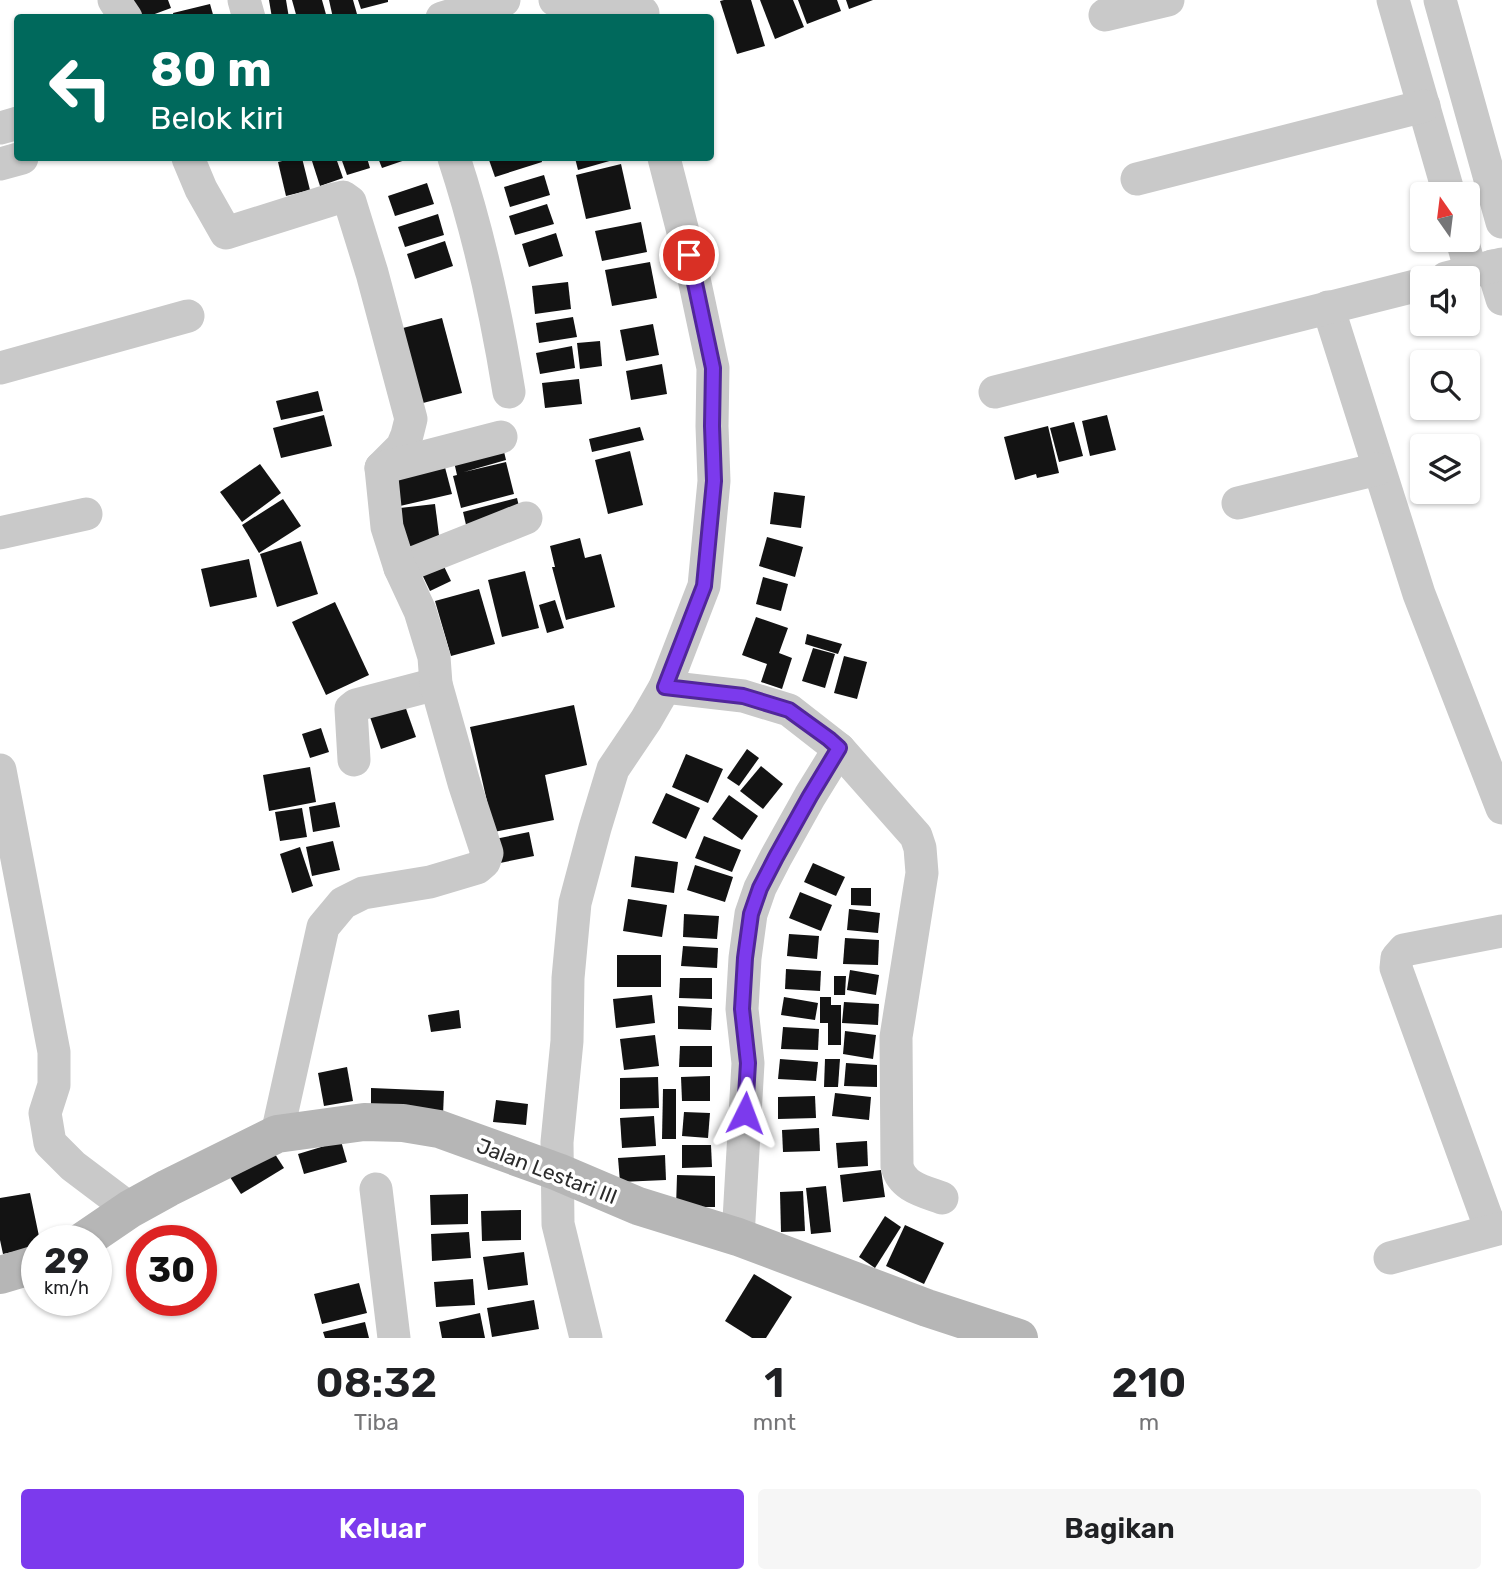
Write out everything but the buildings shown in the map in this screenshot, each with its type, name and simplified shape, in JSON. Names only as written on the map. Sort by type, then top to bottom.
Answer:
[{"type":"street","points":[[456,14],[505,0]]},
{"type":"street","points":[[555,0],[584,8],[646,10]]},
{"type":"street","points":[[1104,15],[1168,0]]},
{"type":"street","points":[[1393,0],[1446,182]]},
{"type":"street","points":[[1440,0],[1502,222]]},
{"type":"street","points":[[1137,180],[1424,106]]},
{"type":"street","points":[[189,161],[201,189],[226,233],[343,197],[350,202],[411,419],[402,447],[381,468]]},
{"type":"street","points":[[455,161],[478,234],[509,392]]},
{"type":"street","points":[[586,1338],[558,1224],[557,1143],[575,903],[613,769],[665,687],[704,586],[714,481],[713,368],[689,255],[665,161]]},
{"type":"street","points":[[1480,272],[1502,299]]},
{"type":"street","points":[[995,392],[1410,287]]},
{"type":"street","points":[[1328,307],[1419,594],[1502,808]]},
{"type":"street","points":[[0,368],[188,316]]},
{"type":"street","points":[[381,468],[501,437]]},
{"type":"street","points":[[277,1134],[323,927],[344,903],[363,893],[430,882],[477,868],[484,862],[487,853],[436,684],[434,657],[420,611],[387,527],[381,468]]},
{"type":"street","points":[[1238,503],[1378,469]]},
{"type":"street","points":[[0,533],[86,514]]},
{"type":"street","points":[[401,568],[526,518]]},
{"type":"street","points":[[354,760],[351,709],[356,705],[436,684]]},
{"type":"street","points":[[665,687],[743,696],[789,710],[839,748],[916,836],[922,873],[896,1037],[897,1166],[898,1173],[910,1186],[942,1198]]},
{"type":"street","points":[[738,1237],[748,1063],[742,1009],[751,914],[760,888],[776,857],[839,748]]},
{"type":"street","points":[[0,770],[54,1052],[54,1086],[45,1113],[50,1143],[73,1166],[130,1209]]},
{"type":"street","points":[[1390,1258],[1496,1229],[1396,968],[1397,958],[1404,950],[1502,931]]},
{"type":"street","name":"Jalan Lestari III","points":[[106,1225],[196,1173],[277,1134],[364,1122],[403,1123],[439,1129],[558,1172],[638,1206],[738,1237],[927,1308],[1019,1338]]},
{"type":"street","points":[[376,1189],[394,1338]]},
{"type":"street","points":[[0,1275],[21,1269]]},
{"type":"route","points":[[689,255],[713,368],[714,481],[704,586],[665,687],[743,696],[789,710],[839,748],[776,857],[760,888],[751,914],[742,1009],[748,1063],[745,1113]]}]
